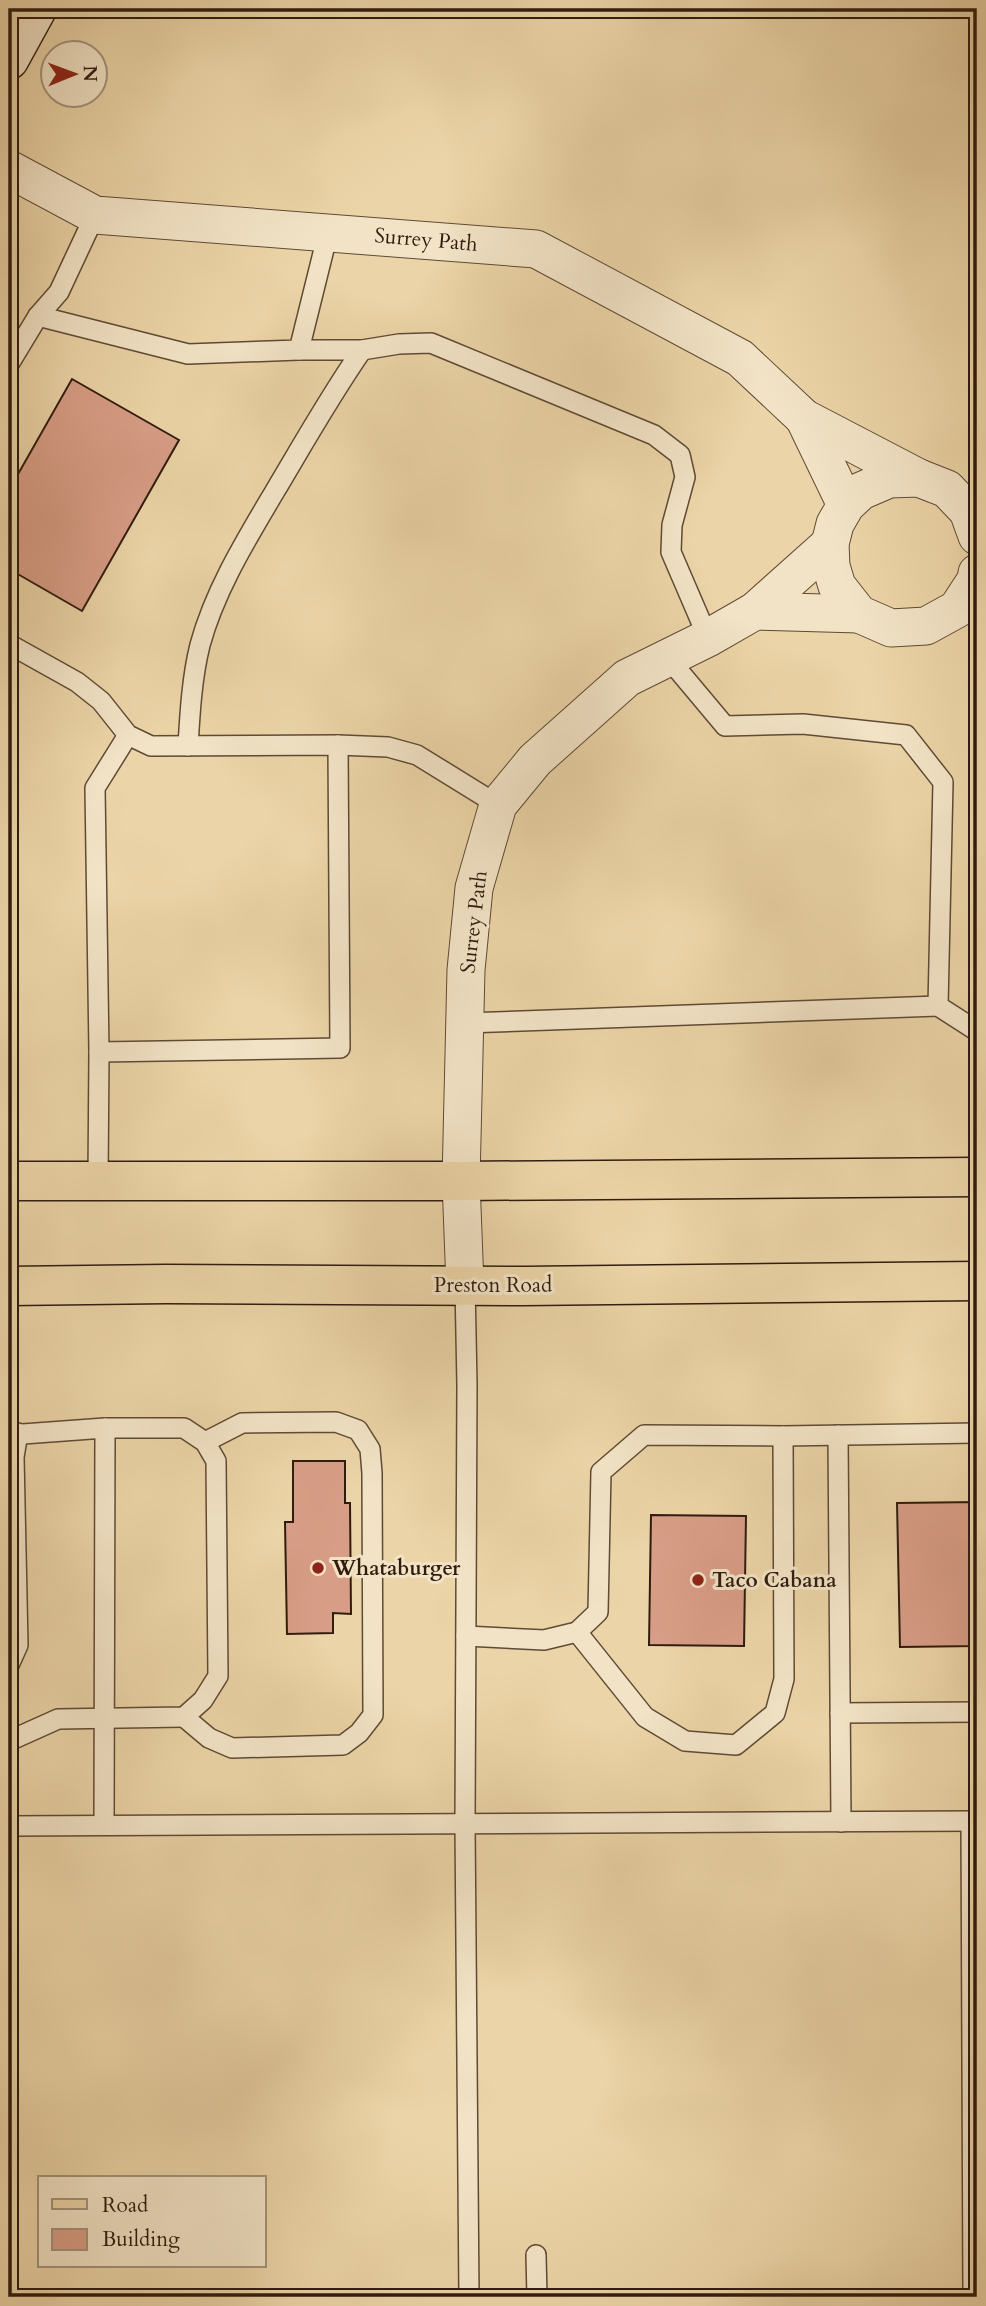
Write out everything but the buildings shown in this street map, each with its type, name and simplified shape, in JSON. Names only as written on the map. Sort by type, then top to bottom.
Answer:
[{"type":"main road","points":[[9,60],[37,9]]},
{"type":"main road","points":[[9,1181],[977,1177]]},
{"type":"main road","name":"Preston Road","points":[[9,1286],[977,1281]]},
{"type":"street","name":"Surrey Path","points":[[9,169],[95,215],[536,249],[740,358],[803,418],[919,478],[947,489],[974,519]]},
{"type":"street","name":"Surrey Path","points":[[803,418],[846,506]]},
{"type":"street","name":"Surrey Path","points":[[859,614],[836,586],[831,566],[830,544],[835,524],[846,506],[861,491],[889,479],[919,478]]},
{"type":"street","name":"Surrey Path","points":[[464,1284],[461,1181],[466,970],[474,888],[498,805],[535,760],[627,678],[708,638],[755,611],[830,544]]},
{"type":"street","name":"Surrey Path","points":[[755,611],[859,614],[891,628],[926,626],[957,609],[976,580],[977,573]]},
{"type":"lane","points":[[9,364],[38,316],[59,292],[95,215]]},
{"type":"lane","points":[[299,350],[328,233]]},
{"type":"lane","points":[[38,316],[188,354],[362,350],[399,344],[430,343],[654,435],[680,454],[685,477],[672,525],[671,552],[708,638]]},
{"type":"lane","points":[[188,746],[191,700],[200,647],[212,610],[248,537],[335,389],[362,350]]},
{"type":"lane","points":[[9,644],[77,682],[101,701],[128,735],[151,746],[388,747],[417,755],[498,805]]},
{"type":"lane","points":[[668,658],[725,726],[803,724],[906,735],[943,782],[938,1006]]},
{"type":"lane","points":[[98,1181],[95,788],[128,735]]},
{"type":"lane","points":[[99,1052],[340,1048],[338,745]]},
{"type":"lane","points":[[465,1023],[938,1006],[977,1031]]},
{"type":"lane","points":[[464,1284],[467,1385],[465,1824],[469,2297]]},
{"type":"lane","points":[[184,1717],[209,1738],[232,1748],[343,1745],[359,1733],[373,1715],[372,1473],[370,1450],[358,1430],[336,1422],[242,1423],[205,1442]]},
{"type":"lane","points":[[104,1825],[105,1428]]},
{"type":"lane","points":[[9,1665],[18,1645],[13,1434],[105,1428],[184,1428],[205,1442],[216,1461],[218,1676],[203,1700],[184,1717],[58,1718],[9,1741]]},
{"type":"lane","points":[[466,1636],[544,1640],[577,1632],[598,1612],[601,1472],[644,1435],[977,1433]]},
{"type":"lane","points":[[838,1435],[841,1822]]},
{"type":"lane","points":[[577,1632],[645,1717],[685,1741],[736,1745],[775,1713],[784,1679],[783,1436]]},
{"type":"lane","points":[[840,1713],[977,1712]]},
{"type":"lane","points":[[9,1826],[974,1821],[973,2297]]},
{"type":"lane","points":[[536,2255],[537,2297]]},
{"type":"place","name":"Whataburger","points":[[318,1568]]},
{"type":"place","name":"Taco Cabana","points":[[698,1580]]}]
